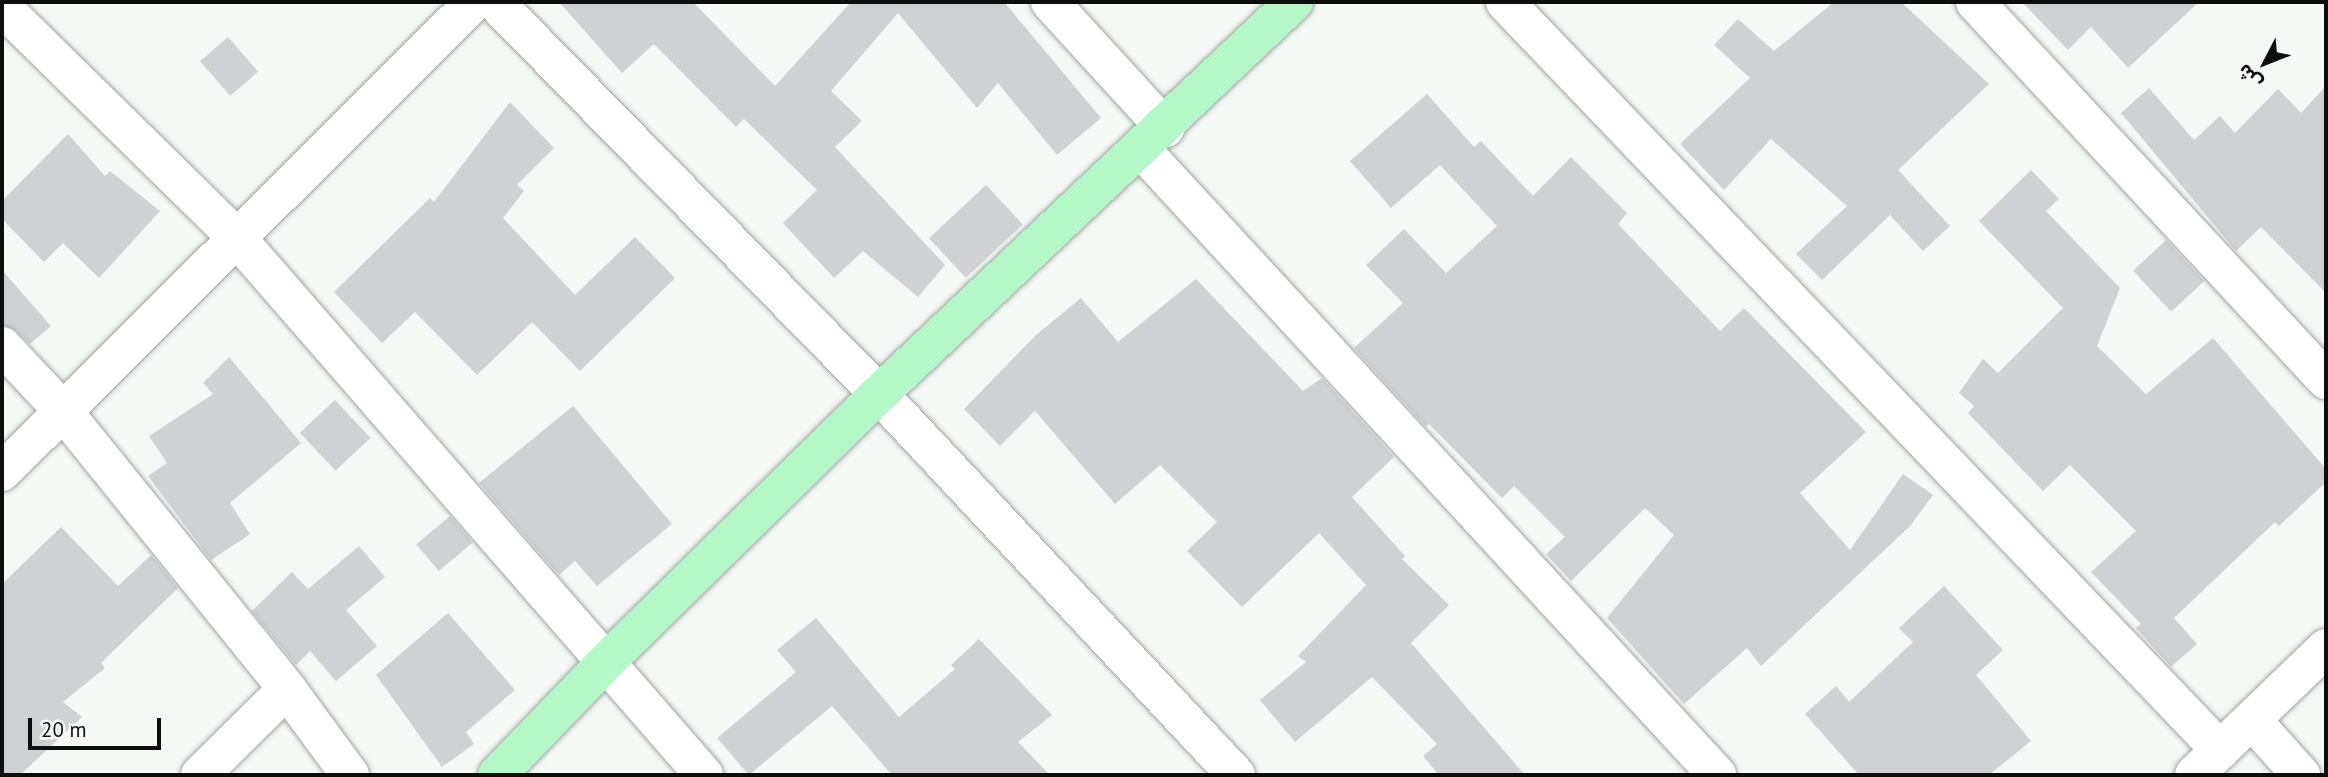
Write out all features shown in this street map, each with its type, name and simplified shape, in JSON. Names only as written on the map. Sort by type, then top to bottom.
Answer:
[{"type":"main road","points":[[497,775],[606,662],[879,394],[1294,2]]},
{"type":"street","points":[[2,472],[474,2]]},
{"type":"street","points":[[495,2],[879,394],[1236,775]]},
{"type":"street","points":[[1050,2],[1153,138],[1717,775]]},
{"type":"street","points":[[1506,2],[2207,763],[2326,648]]},
{"type":"street","points":[[1975,2],[2326,380]]},
{"type":"street","points":[[2,7],[236,237],[704,775]]},
{"type":"street","points":[[2,346],[63,411],[287,689],[350,775]]},
{"type":"street","points":[[200,775],[287,689]]},
{"type":"street","points":[[2252,720],[2301,775]]},
{"type":"building","points":[[559,2],[693,2],[775,86],[851,2],[1004,2],[1101,118],[1057,155],[998,83],[977,108],[898,13],[831,91],[862,121],[835,147],[945,265],[918,297],[863,251],[834,278],[783,223],[817,190],[744,119],[736,127],[654,44],[622,73]]},
{"type":"building","points":[[1834,2],[1901,2],[1989,84],[1898,170],[1950,226],[1923,251],[1890,215],[1822,280],[1796,254],[1847,206],[1771,139],[1724,190],[1680,144],[1750,78],[1714,45],[1738,19],[1774,51]]},
{"type":"building","points":[[2022,2],[2199,2],[2128,68],[2091,27],[2068,50]]},
{"type":"building","points":[[228,37],[258,72],[230,96],[200,61]]},
{"type":"building","points":[[2326,86],[2326,293],[2261,227],[2236,251],[2121,113],[2149,88],[2194,140],[2220,116],[2235,133],[2278,89],[2301,113]]},
{"type":"building","points":[[1427,94],[1474,147],[1481,141],[1533,196],[1571,157],[1627,213],[1618,224],[1720,331],[1744,308],[1866,432],[1800,493],[1850,550],[1903,474],[1933,495],[1910,526],[1761,666],[1747,648],[1684,704],[1607,618],[1674,535],[1645,508],[1571,581],[1546,554],[1565,537],[1514,486],[1502,498],[1429,424],[1426,427],[1354,348],[1403,303],[1366,265],[1404,229],[1446,273],[1497,226],[1440,165],[1391,208],[1350,161]]},
{"type":"building","points":[[510,102],[554,148],[517,185],[524,191],[503,218],[575,295],[635,237],[675,278],[580,371],[532,322],[477,375],[415,312],[382,343],[334,292],[430,198],[434,202]]},
{"type":"building","points":[[68,134],[105,176],[110,171],[160,211],[99,278],[63,243],[44,262],[2,219],[2,201]]},
{"type":"building","points":[[2031,170],[2059,199],[2046,211],[2120,288],[2097,346],[2146,394],[2213,338],[2326,469],[2326,482],[2279,526],[2275,522],[2174,618],[2197,644],[2171,667],[2136,628],[2141,624],[2091,572],[2136,531],[2070,465],[2043,491],[1968,413],[1974,406],[1959,393],[1983,359],[1998,373],[2063,308],[1979,221]]},
{"type":"building","points":[[986,185],[1023,224],[966,278],[929,238]]},
{"type":"building","points":[[2166,240],[2204,281],[2171,312],[2133,271]]},
{"type":"building","points":[[2,270],[51,326],[30,344],[17,331],[2,325]]},
{"type":"building","points":[[1196,279],[1303,391],[1322,378],[1394,457],[1352,497],[1405,556],[1402,559],[1449,605],[1411,643],[1525,775],[1439,775],[1423,756],[1437,744],[1372,677],[1295,742],[1260,700],[1306,662],[1298,656],[1366,585],[1319,533],[1242,607],[1187,551],[1217,522],[1160,465],[1115,504],[1035,411],[1000,446],[964,409],[1036,335],[1081,298],[1118,342]]},
{"type":"building","points":[[229,357],[301,443],[230,503],[250,534],[211,560],[148,476],[167,463],[149,436],[213,394],[203,383]]},
{"type":"building","points":[[335,400],[370,438],[335,471],[300,433]]},
{"type":"building","points":[[573,406],[672,524],[597,586],[575,561],[559,575],[479,483]]},
{"type":"building","points":[[450,516],[472,543],[439,571],[416,544]]},
{"type":"building","points":[[61,527],[118,586],[151,555],[178,588],[101,663],[105,668],[63,702],[82,717],[20,775],[2,775],[2,584]]},
{"type":"building","points":[[359,546],[385,577],[346,610],[377,646],[336,681],[310,651],[296,665],[252,611],[292,572],[308,589]]},
{"type":"building","points":[[1944,586],[2003,650],[1976,675],[2031,741],[1989,775],[1859,775],[1805,714],[1836,686],[1849,702],[1913,642],[1899,628]]},
{"type":"building","points":[[448,613],[515,690],[466,732],[474,744],[442,767],[376,675]]},
{"type":"building","points":[[816,618],[899,717],[955,669],[951,665],[979,639],[1052,715],[1018,742],[1050,775],[892,775],[832,706],[749,775],[717,738],[796,672],[777,650]]}]
